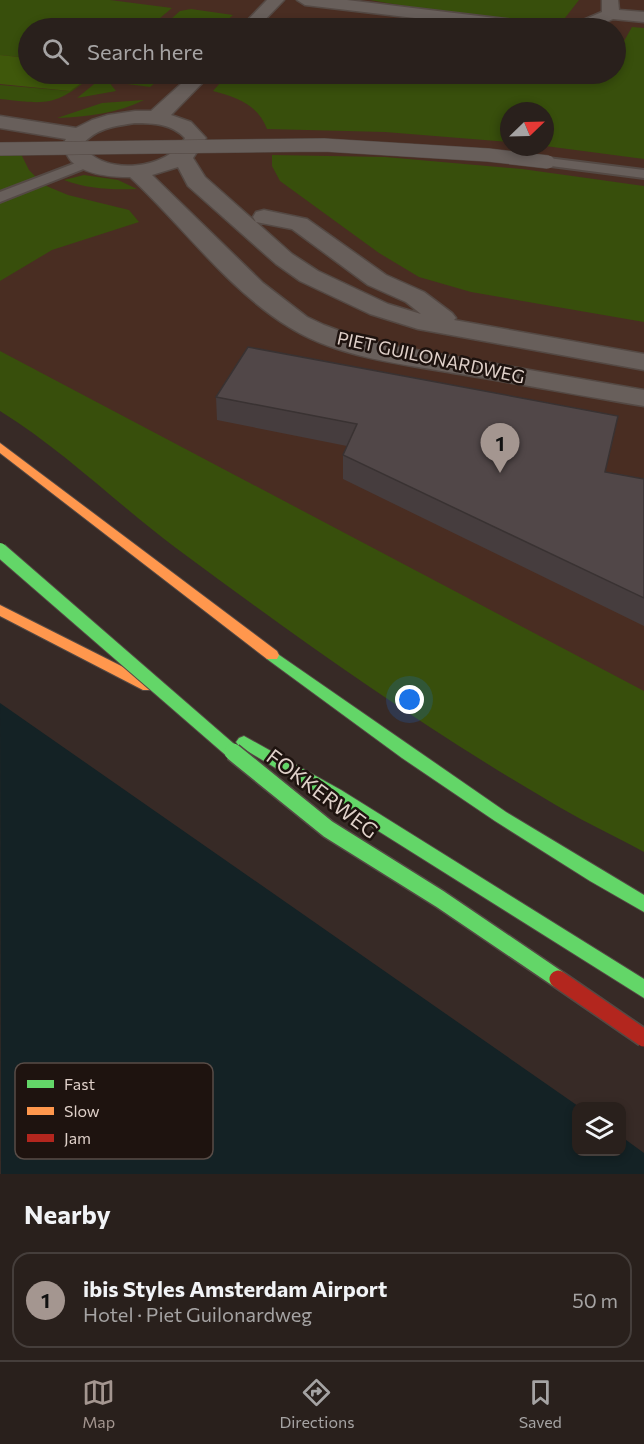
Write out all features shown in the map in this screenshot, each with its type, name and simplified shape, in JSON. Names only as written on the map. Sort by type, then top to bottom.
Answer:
[{"type":"main road","points":[[0,447],[240,632],[417,760],[515,825],[644,904]]},
{"type":"main road","name":"FOKKERWEG","points":[[0,550],[212,735],[328,829],[440,899],[644,1038]]},
{"type":"main road","points":[[0,610],[152,688],[335,795],[644,989]]},
{"type":"street","points":[[258,18],[276,0]]},
{"type":"street","points":[[304,0],[454,18]]},
{"type":"street","points":[[595,18],[611,7],[644,17]]},
{"type":"street","points":[[157,117],[192,84]]},
{"type":"street","points":[[157,117],[176,122],[189,129],[196,138],[194,148],[183,158],[162,167],[116,171],[86,163],[75,155],[72,145],[78,135],[92,126],[112,120],[157,117]]},
{"type":"street","points":[[0,122],[78,135]]},
{"type":"street","name":"PIET GUILONARDWEG","points":[[183,158],[196,181],[284,259],[309,276],[379,309],[418,321],[644,363]]},
{"type":"street","name":"PIET GUILONARDWEG","points":[[135,171],[158,190],[239,273],[279,309],[300,323],[327,336],[401,355],[644,398]]},
{"type":"street","name":"PIET GUILONARDWEG","points":[[229,209],[299,224],[377,280],[415,297],[459,329]]},
{"type":"street","name":"PIET GUILONARDWEG","points":[[264,217],[307,251],[341,291]]},
{"type":"lane","points":[[0,149],[324,145],[488,155],[644,174]]},
{"type":"lane","points":[[0,197],[86,163]]},
{"type":"shaded area","points":[[0,0],[644,0],[644,746],[0,372]]},
{"type":"shaded area","points":[[0,703],[572,1102],[572,1156],[626,1156],[626,1140],[644,1153],[644,1174],[1,1174]]},
{"type":"green space","points":[[0,0],[110,0],[172,8],[160,18],[18,18],[18,57],[0,55]]},
{"type":"green space","points":[[370,0],[579,0],[565,18],[467,15]]},
{"type":"green space","points":[[191,9],[233,15],[230,18],[172,18],[180,11]]},
{"type":"green space","points":[[632,27],[644,28],[644,159],[554,147],[554,102],[500,102],[500,141],[385,132],[267,129],[258,114],[246,103],[213,91],[219,84],[626,84],[626,38]]},
{"type":"green space","points":[[0,55],[18,57],[18,84],[80,84],[70,91],[0,84]]},
{"type":"green space","points":[[82,84],[59,98],[49,101],[29,102],[0,99],[0,85],[70,91]]},
{"type":"green space","points":[[94,84],[110,84],[116,91],[77,98]]},
{"type":"green space","points":[[127,84],[154,84],[150,87]]},
{"type":"green space","points":[[144,100],[102,114],[57,118],[102,103]]},
{"type":"green space","points":[[0,147],[21,154],[29,170],[44,185],[68,195],[129,210],[139,222],[52,250],[0,281]]},
{"type":"green space","points":[[272,155],[385,157],[522,169],[644,186],[644,322],[471,292],[419,277],[379,253],[280,181],[272,166]]},
{"type":"green space","points":[[84,175],[118,180],[137,189],[100,188],[64,180]]},
{"type":"green space","points":[[0,351],[644,691],[644,852],[556,805],[449,740],[311,646],[154,531],[68,460],[0,411]]},
{"type":"building","points":[[248,347],[618,416],[605,472],[644,479],[644,598],[343,455],[357,424],[216,397]]},
{"type":"traffic: fast","points":[[0,550],[212,735],[328,829],[440,899],[558,979]]},
{"type":"traffic: fast","points":[[272,655],[454,786],[548,847],[644,904]]},
{"type":"traffic: fast","points":[[244,742],[335,795],[644,989]]},
{"type":"traffic: slow","points":[[0,447],[272,655]]},
{"type":"traffic: slow","points":[[0,610],[148,686]]},
{"type":"traffic: jam","points":[[558,979],[644,1038]]},
{"type":"place","name":"ibis Styles Amsterdam Airport","points":[[500,473]]}]
